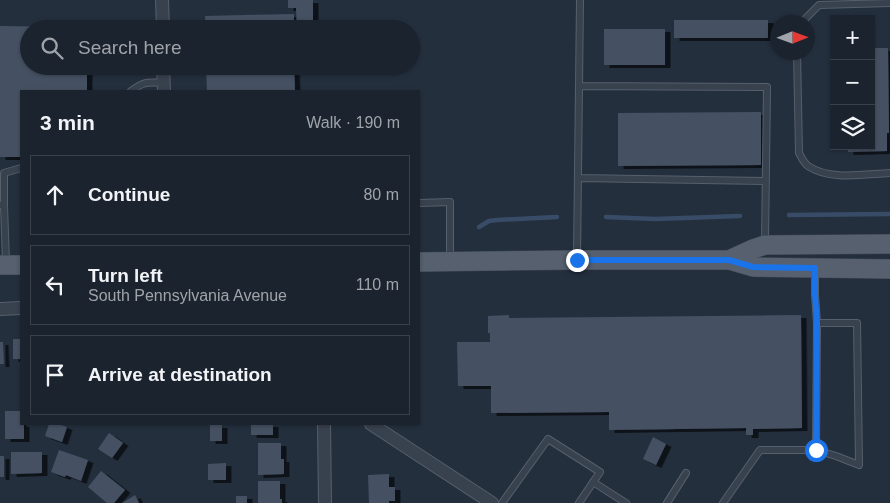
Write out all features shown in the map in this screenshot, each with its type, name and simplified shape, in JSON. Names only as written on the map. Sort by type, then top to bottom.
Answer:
[{"type":"main road","points":[[729,260],[765,245],[890,244]]},
{"type":"main road","points":[[420,262],[729,260],[753,267],[890,268]]},
{"type":"street","points":[[162,0],[163,20]]},
{"type":"street","points":[[0,309],[20,308]]},
{"type":"street","points":[[324,425],[325,503]]},
{"type":"street","points":[[373,425],[492,503]]},
{"type":"lane","points":[[577,260],[580,0]]},
{"type":"lane","points":[[808,15],[819,5],[890,3]]},
{"type":"lane","points":[[797,60],[799,153],[806,165],[821,173],[839,176],[890,173]]},
{"type":"lane","points":[[132,90],[146,82],[164,87]]},
{"type":"lane","points":[[579,86],[767,87],[765,245]]},
{"type":"lane","points":[[9,265],[2,205],[4,173],[20,168]]},
{"type":"lane","points":[[578,178],[766,181]]},
{"type":"lane","points":[[420,203],[450,202],[450,262]]},
{"type":"lane","points":[[815,268],[817,323],[816,450]]},
{"type":"lane","points":[[723,503],[760,450],[816,450],[859,466],[857,323],[817,323]]},
{"type":"lane","points":[[502,503],[548,439],[600,472],[579,503]]},
{"type":"lane","points":[[667,503],[686,473]]},
{"type":"lane","points":[[593,482],[626,503]]},
{"type":"building","points":[[288,0],[313,0],[313,20],[297,20],[296,8],[288,8]]},
{"type":"building","points":[[294,14],[294,20],[205,20],[205,16]]},
{"type":"building","points":[[674,20],[768,20],[768,38],[674,38]]},
{"type":"building","points":[[0,26],[20,26],[20,75],[87,75],[87,90],[20,90],[20,157],[0,157]]},
{"type":"building","points":[[604,29],[665,29],[665,65],[604,65]]},
{"type":"building","points":[[875,48],[888,48],[889,133],[887,133],[887,151],[848,152],[848,150],[875,150]]},
{"type":"building","points":[[206,75],[294,75],[295,90],[207,90]]},
{"type":"building","points":[[761,112],[761,165],[618,166],[618,113]]},
{"type":"building","points":[[509,315],[509,318],[801,315],[802,428],[753,429],[753,435],[746,435],[746,428],[609,430],[609,412],[491,413],[491,386],[458,386],[457,342],[490,342],[488,316]]},
{"type":"building","points":[[13,339],[20,339],[20,359],[13,359]]},
{"type":"building","points":[[0,342],[3,342],[4,364],[0,364]]},
{"type":"building","points":[[5,411],[20,411],[20,425],[24,425],[24,439],[5,439]]},
{"type":"building","points":[[49,425],[67,427],[62,442],[45,436]]},
{"type":"building","points":[[210,425],[222,425],[222,441],[210,441]]},
{"type":"building","points":[[251,425],[273,425],[273,435],[251,435]]},
{"type":"building","points":[[109,433],[123,443],[112,458],[98,449]]},
{"type":"building","points":[[653,437],[666,444],[656,465],[643,459]]},
{"type":"building","points":[[258,443],[281,443],[281,459],[284,459],[284,474],[258,475]]},
{"type":"building","points":[[59,450],[88,460],[81,481],[51,472]]},
{"type":"building","points":[[11,452],[42,452],[42,473],[11,474]]},
{"type":"building","points":[[0,456],[4,456],[4,477],[0,477]]},
{"type":"building","points":[[226,463],[226,480],[208,480],[208,464]]},
{"type":"building","points":[[101,471],[125,490],[114,503],[107,503],[88,487]]},
{"type":"building","points":[[389,474],[389,487],[395,487],[395,501],[389,501],[389,503],[369,503],[368,475]]},
{"type":"building","points":[[258,481],[280,481],[280,499],[282,499],[282,503],[258,503]]},
{"type":"building","points":[[135,495],[139,503],[122,503]]},
{"type":"building","points":[[236,496],[247,496],[247,503],[236,503]]},
{"type":"waterway","points":[[789,215],[890,214]]},
{"type":"waterway","points":[[606,217],[655,219],[740,216]]},
{"type":"waterway","points":[[479,227],[489,221],[557,217]]},
{"type":"route","points":[[577,260],[729,260],[753,267],[815,268],[817,323],[816,450]]}]
